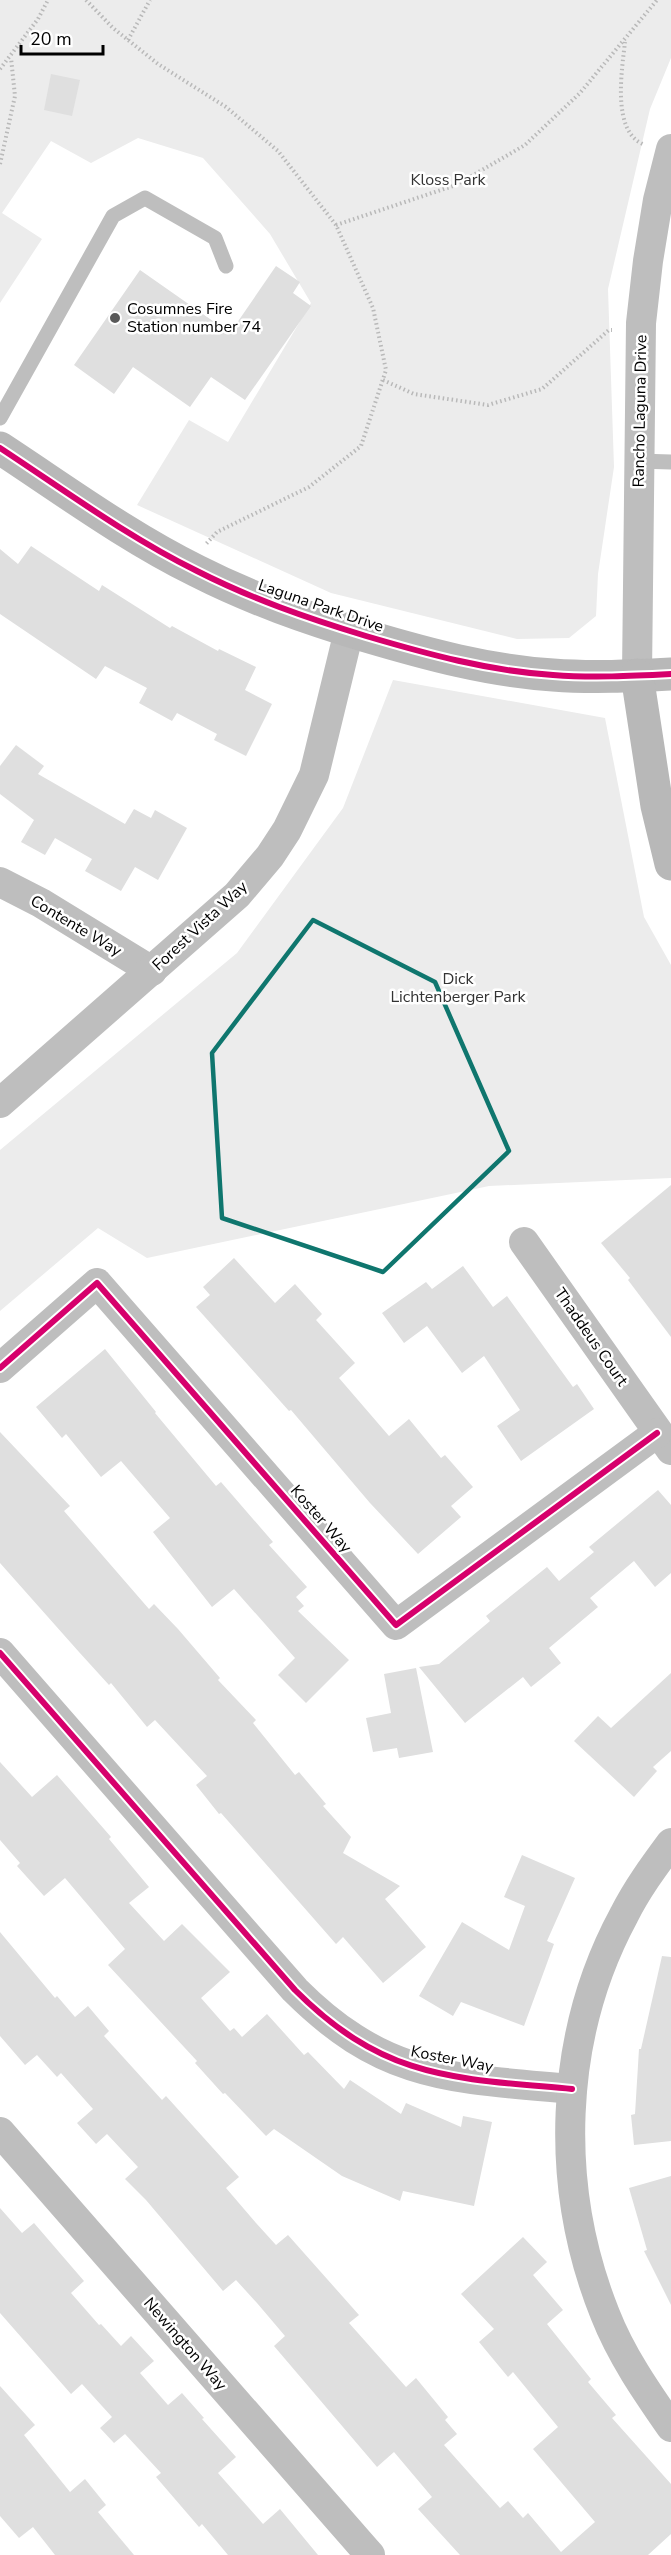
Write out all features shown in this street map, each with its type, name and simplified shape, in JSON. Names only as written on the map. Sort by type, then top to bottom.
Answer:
[{"type":"street","name":"Rancho Laguna Drive","points":[[637,675],[641,336],[648,261],[670,152]]},
{"type":"street","name":"Laguna Park Drive","points":[[0,448],[102,516],[188,567],[254,599],[349,631],[421,653],[487,667],[553,675],[671,674]]},
{"type":"street","name":"Forest Vista Way","points":[[0,1103],[237,895],[270,856],[287,830],[314,775],[349,631]]},
{"type":"street","points":[[637,675],[657,806],[671,864]]},
{"type":"street","name":"Contente Way","points":[[0,882],[40,903],[152,971]]},
{"type":"street","name":"Thaddeus Court","points":[[524,1242],[664,1441]]},
{"type":"street","name":"Koster Way","points":[[0,1368],[97,1283],[396,1625],[664,1441]]},
{"type":"street","name":"Koster Way","points":[[0,1653],[295,1990],[344,2034],[401,2064],[432,2073],[464,2079],[572,2089]]},
{"type":"street","points":[[671,1843],[639,1887],[609,1946],[587,2008],[572,2089],[570,2156],[578,2222],[594,2286],[606,2316],[636,2376],[671,2427]]},
{"type":"street","name":"Newington Way","points":[[0,2132],[370,2555]]},
{"type":"lane","points":[[0,418],[113,216],[145,198],[215,238],[226,266]]},
{"type":"lane","points":[[639,461],[671,462]]},
{"type":"path","points":[[0,69],[11,58],[48,0]]},
{"type":"path","points":[[86,0],[128,40],[158,64],[226,107],[278,151],[336,225],[373,308],[386,370],[361,446],[309,487],[217,532],[188,567]]},
{"type":"path","points":[[128,40],[150,0]]},
{"type":"path","points":[[336,225],[456,185],[525,145],[580,93],[657,0]]},
{"type":"path","points":[[625,41],[620,95],[627,127],[635,141],[670,152]]},
{"type":"path","points":[[0,164],[15,96],[11,58]]},
{"type":"path","points":[[382,380],[414,394],[488,405],[542,389],[609,330],[641,336]]},
{"type":"highlighted area","points":[[313,920],[435,982],[509,1151],[383,1272],[222,1218],[212,1053]]},
{"type":"green space","name":"Kloss Park","points":[[0,0],[671,0],[671,58],[650,109],[608,289],[614,467],[598,574],[596,616],[569,638],[517,639],[331,593],[137,505],[189,420],[228,442],[311,303],[270,234],[203,158],[138,138],[91,163],[51,141],[2,213],[42,239],[0,303]]},
{"type":"green space","name":"Dick Lichtenberger Park","points":[[393,680],[605,718],[644,917],[671,965],[671,1178],[489,1186],[147,1258],[98,1228],[0,1311],[0,1150],[237,953],[343,808]]},
{"type":"building","points":[[51,74],[80,80],[72,116],[44,110]]},
{"type":"building","points":[[276,266],[300,282],[293,293],[311,306],[245,400],[211,377],[190,407],[133,367],[114,394],[74,365],[140,270],[230,333]]},
{"type":"building","points":[[31,546],[99,591],[102,585],[170,628],[172,626],[218,651],[219,649],[256,667],[245,690],[272,704],[246,756],[214,740],[217,734],[177,713],[172,721],[139,703],[147,688],[105,666],[96,679],[0,614],[0,549],[18,564]]},
{"type":"building","points":[[16,745],[44,766],[38,774],[125,824],[134,809],[151,818],[155,810],[187,828],[158,880],[135,867],[121,891],[85,871],[92,859],[55,838],[45,855],[21,842],[34,820],[0,794],[0,766]]},
{"type":"building","points":[[671,1185],[671,1337],[628,1280],[630,1278],[601,1243]]},
{"type":"building","points":[[234,1258],[275,1303],[295,1284],[322,1314],[316,1320],[355,1363],[339,1378],[389,1436],[409,1419],[441,1458],[445,1455],[473,1487],[451,1506],[461,1517],[418,1554],[370,1503],[291,1410],[289,1411],[196,1307],[210,1295],[203,1287]]},
{"type":"building","points":[[463,1266],[493,1307],[507,1296],[573,1387],[577,1384],[594,1409],[521,1461],[497,1426],[520,1410],[484,1356],[462,1373],[427,1326],[404,1343],[382,1313],[426,1282],[432,1289]]},
{"type":"building","points":[[105,1349],[216,1486],[221,1482],[273,1542],[269,1545],[307,1587],[296,1597],[304,1606],[298,1611],[349,1660],[306,1703],[278,1675],[295,1658],[234,1589],[212,1607],[153,1532],[170,1518],[121,1461],[101,1477],[66,1434],[62,1438],[36,1407]]},
{"type":"building","points":[[0,1432],[70,1506],[64,1511],[149,1609],[154,1604],[178,1629],[220,1678],[218,1680],[256,1720],[253,1723],[295,1775],[299,1772],[326,1804],[323,1806],[351,1837],[343,1853],[400,1886],[385,1899],[426,1947],[383,1983],[343,1937],[336,1944],[221,1813],[219,1814],[196,1785],[207,1776],[155,1720],[147,1727],[111,1683],[109,1685],[0,1563]]},
{"type":"building","points":[[658,1490],[671,1505],[671,1573],[655,1587],[634,1561],[590,1598],[598,1607],[549,1648],[561,1663],[531,1687],[523,1677],[465,1723],[419,1667],[439,1664],[490,1621],[486,1616],[547,1567],[559,1581],[594,1552],[589,1547]]},
{"type":"building","points":[[416,1668],[433,1752],[399,1758],[397,1748],[373,1752],[366,1718],[391,1713],[384,1674]]},
{"type":"building","points":[[671,1673],[671,1751],[653,1767],[657,1771],[634,1797],[574,1741],[598,1716],[611,1728]]},
{"type":"building","points":[[0,1762],[32,1797],[57,1775],[111,1837],[109,1839],[149,1887],[129,1903],[164,1941],[182,1924],[230,1972],[201,1998],[230,2031],[234,2028],[242,2037],[267,2014],[304,2055],[308,2052],[344,2089],[350,2080],[401,2114],[406,2103],[461,2127],[463,2116],[492,2122],[474,2206],[403,2191],[400,2201],[342,2176],[274,2129],[266,2136],[225,2093],[223,2094],[195,2063],[197,2061],[108,1965],[125,1949],[65,1878],[44,1896],[17,1866],[20,1863],[0,1840]]},
{"type":"building","points":[[522,1855],[575,1878],[547,1941],[554,1944],[524,2026],[461,2002],[453,2016],[419,1996],[462,1922],[509,1950],[525,1906],[504,1897]]},
{"type":"building","points":[[0,1932],[55,1998],[57,1996],[75,2017],[88,2006],[109,2031],[104,2036],[162,2100],[166,2096],[239,2177],[226,2188],[256,2223],[276,2245],[288,2235],[359,2315],[349,2323],[406,2387],[416,2378],[448,2417],[445,2420],[457,2434],[444,2445],[500,2508],[508,2501],[523,2518],[528,2513],[561,2552],[595,2522],[533,2449],[558,2427],[513,2372],[508,2377],[479,2342],[494,2329],[461,2294],[523,2237],[547,2262],[533,2275],[563,2310],[547,2324],[591,2379],[588,2382],[616,2415],[612,2418],[671,2484],[671,2534],[648,2555],[460,2555],[418,2509],[432,2497],[394,2452],[377,2467],[274,2346],[285,2336],[257,2303],[236,2280],[223,2291],[146,2200],[125,2179],[138,2167],[107,2134],[96,2144],[77,2123],[93,2109],[61,2073],[57,2077],[37,2055],[25,2065],[0,2036]]},
{"type":"building","points":[[662,1956],[671,1957],[671,2141],[634,2145],[631,2115],[635,2114],[639,2049],[641,2049]]},
{"type":"building","points":[[671,2176],[671,2305],[644,2251],[647,2250],[629,2188]]},
{"type":"building","points":[[0,2208],[22,2233],[34,2223],[84,2281],[71,2293],[121,2346],[131,2336],[154,2361],[140,2373],[168,2405],[182,2393],[204,2418],[202,2419],[236,2457],[218,2473],[263,2524],[280,2509],[318,2555],[228,2555],[202,2524],[199,2527],[156,2477],[161,2473],[125,2434],[114,2443],[100,2428],[112,2417],[82,2384],[71,2394],[0,2313]]},
{"type":"building","points":[[0,2386],[35,2425],[24,2435],[70,2492],[85,2479],[106,2505],[98,2512],[134,2555],[55,2555],[33,2527],[19,2538],[0,2516]]},
{"type":"cycle path","points":[[0,448],[171,558],[238,590],[322,622],[435,655],[505,670],[582,676],[671,674]]},
{"type":"cycle path","points":[[0,1368],[97,1283],[396,1625],[657,1433]]},
{"type":"cycle path","points":[[0,1653],[295,1990],[328,2020],[360,2042],[391,2058],[423,2069],[491,2082],[572,2089]]},
{"type":"place","name":"Cosumnes Fire Station number 74","points":[[115,318]]}]
